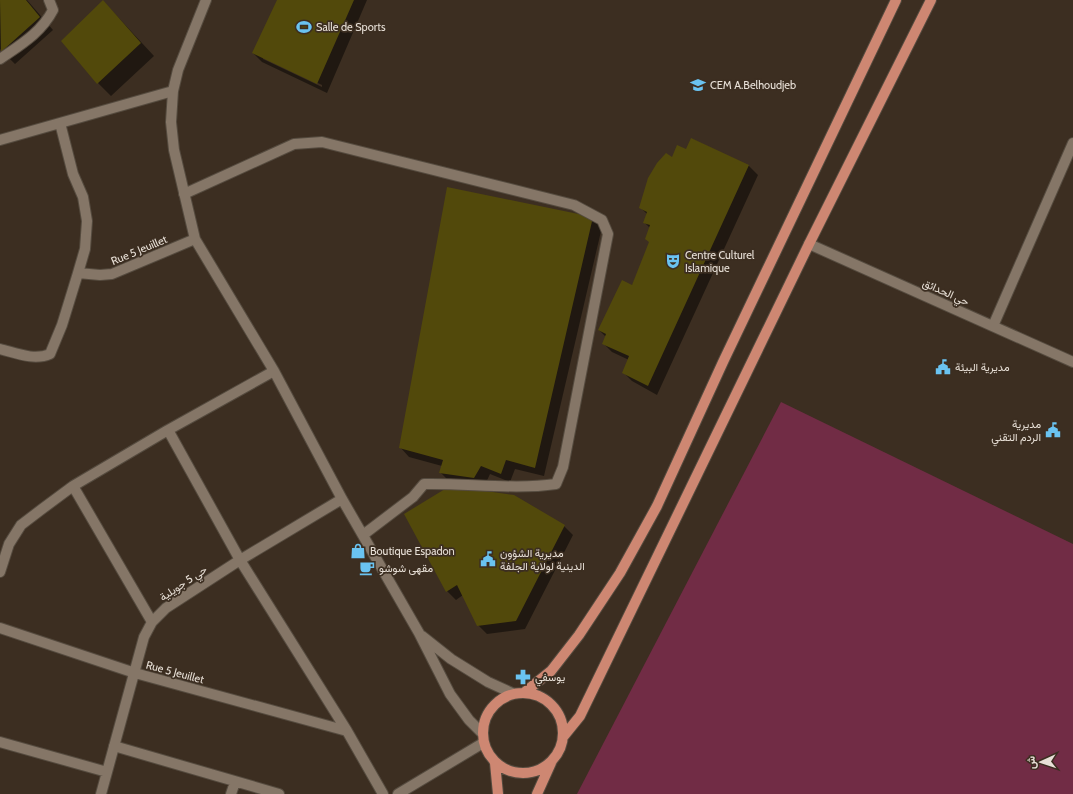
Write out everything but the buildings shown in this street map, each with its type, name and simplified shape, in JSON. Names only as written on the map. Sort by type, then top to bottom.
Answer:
[{"type":"main road","points":[[525,692],[551,671],[579,635],[620,573],[657,506],[723,362],[896,0]]},
{"type":"main road","points":[[563,737],[580,716],[809,244],[931,0]]},
{"type":"main road","points":[[537,794],[553,760],[560,749],[563,737],[562,724],[557,712],[549,702],[538,695],[525,692],[512,693],[491,707],[485,718],[481,732],[483,743],[488,754],[495,763],[506,770],[518,773],[531,773],[543,768],[553,760]]},
{"type":"main road","points":[[495,763],[498,794]]},
{"type":"street","points":[[0,59],[30,38],[46,24],[53,10],[48,0]]},
{"type":"street","points":[[206,0],[178,70],[173,91],[171,122],[174,150],[195,239],[274,371],[342,499],[419,633],[450,694],[469,720],[481,732]]},
{"type":"street","points":[[0,140],[173,91]]},
{"type":"street","points":[[0,349],[33,357],[42,357],[50,354],[69,306],[85,249],[87,221],[83,197],[73,174],[60,123]]},
{"type":"street","points":[[184,194],[294,144],[322,142],[574,204],[602,220],[608,234],[563,467],[556,484],[540,487],[454,483],[424,484],[412,497],[363,535]]},
{"type":"street","points":[[993,326],[1073,143]]},
{"type":"street","name":"Rue 5 Jeuillet","points":[[78,273],[100,276],[112,274],[195,239]]},
{"type":"street","name":"حي الحدائق","points":[[809,244],[1073,362]]},
{"type":"street","points":[[0,572],[9,544],[21,525],[73,486],[168,430],[274,371]]},
{"type":"street","points":[[168,430],[240,560],[347,731],[383,794]]},
{"type":"street","points":[[73,486],[152,622]]},
{"type":"street","name":"حي 5 جويلية","points":[[101,794],[144,637],[152,622],[166,608],[240,560],[342,499]]},
{"type":"street","name":"Rue 5 Jeuillet","points":[[0,628],[135,673],[347,731]]},
{"type":"street","points":[[419,633],[451,659],[488,682],[512,693]]},
{"type":"street","points":[[0,742],[107,772]]},
{"type":"street","points":[[398,794],[483,743]]},
{"type":"street","points":[[114,746],[279,794]]},
{"type":"street","points":[[231,794],[235,782]]},
{"type":"shaded area","points":[[781,402],[1073,544],[1073,794],[577,794]]},
{"type":"place","name":"Salle de Sports","points":[[304,27]]},
{"type":"place","name":"CEM A.Belhoudjeb","points":[[698,85]]},
{"type":"place","name":"Centre Culturel Islamique","points":[[673,261]]},
{"type":"place","name":"مديرية البيئة","points":[[943,367]]},
{"type":"place","name":"مديرية الردم التقني","points":[[1053,430]]},
{"type":"place","name":"Boutique Espadon","points":[[358,551]]},
{"type":"place","name":"مديرية الشؤون الدينية لولاية الجلفة","points":[[488,559]]},
{"type":"place","name":"مقهى شوشو","points":[[367,568]]},
{"type":"place","name":"يوسفي","points":[[523,677]]}]
